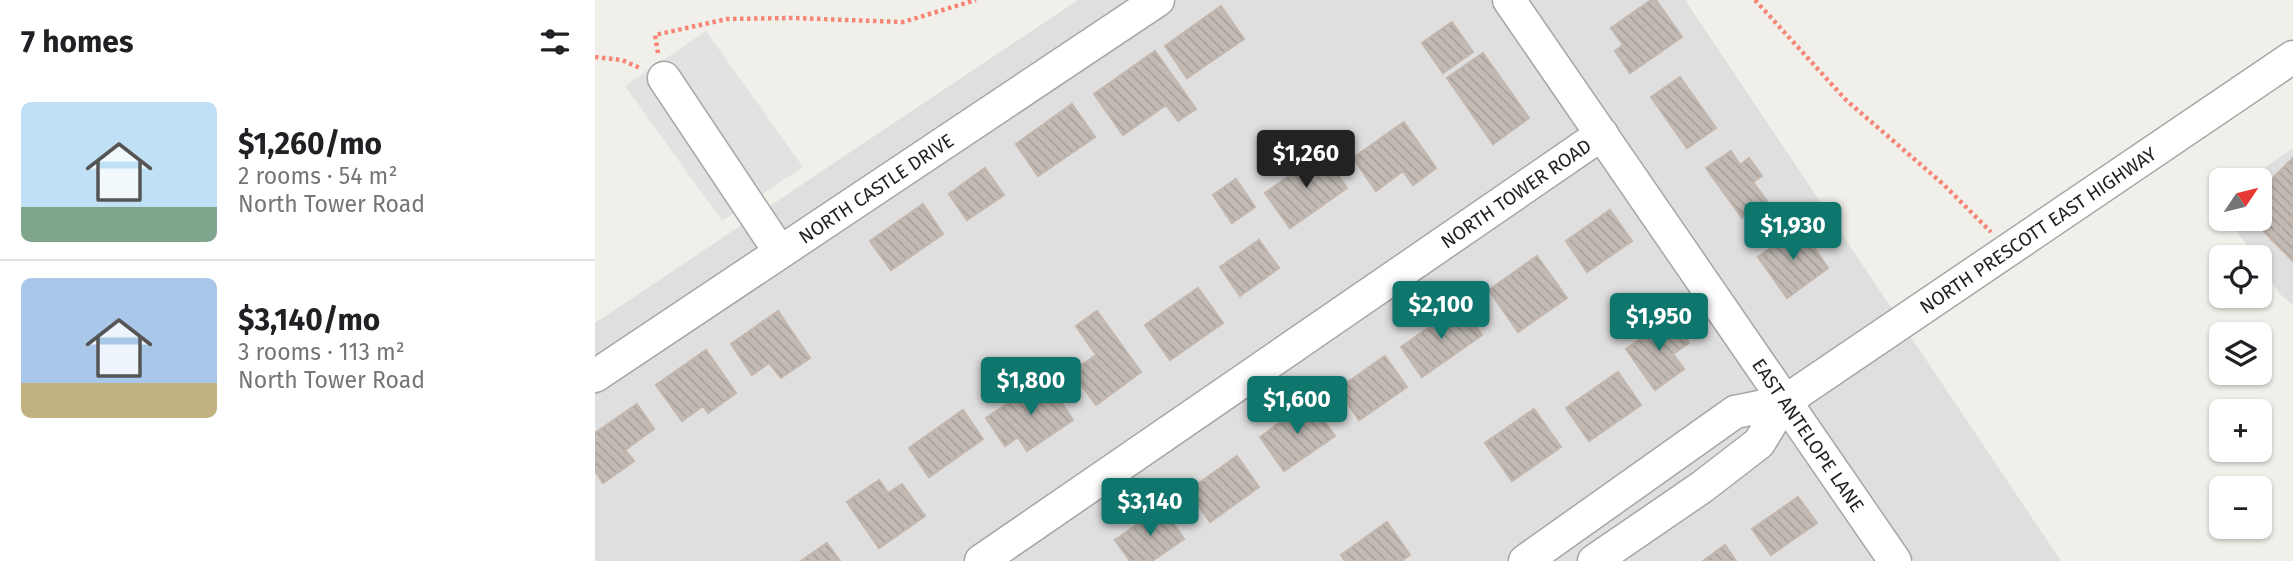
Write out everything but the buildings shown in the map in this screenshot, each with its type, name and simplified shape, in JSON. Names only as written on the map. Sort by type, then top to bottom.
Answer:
[{"type":"street","name":"NORTH CASTLE DRIVE","points":[[595,376],[1158,0]]},
{"type":"street","name":"EAST ANTELOPE LANE","points":[[1509,0],[1895,561]]},
{"type":"street","name":"NORTH PRESCOTT EAST HIGHWAY","points":[[1525,561],[1735,412],[1784,402],[2291,63]]},
{"type":"street","points":[[664,78],[780,252]]},
{"type":"street","name":"NORTH TOWER ROAD","points":[[981,561],[1602,134]]},
{"type":"street","name":"NORTH PRESCOTT EAST HIGHWAY","points":[[1594,561],[1702,487],[1759,443],[1784,402]]},
{"type":"path","points":[[664,78],[655,35],[727,19],[793,18],[903,22],[976,0]]},
{"type":"path","points":[[1755,0],[1846,100],[1943,184],[2009,250]]},
{"type":"path","points":[[595,57],[622,60],[664,78]]},
{"type":"shaded area","points":[[1078,0],[1685,0],[2061,561],[595,561],[595,323]]},
{"type":"shaded area","points":[[706,31],[803,167],[722,221],[625,86]]},
{"type":"shaded area","points":[[2293,148],[2293,305],[2272,283],[2272,245],[2246,245],[2237,231],[2272,231],[2272,168],[2264,168]]}]
